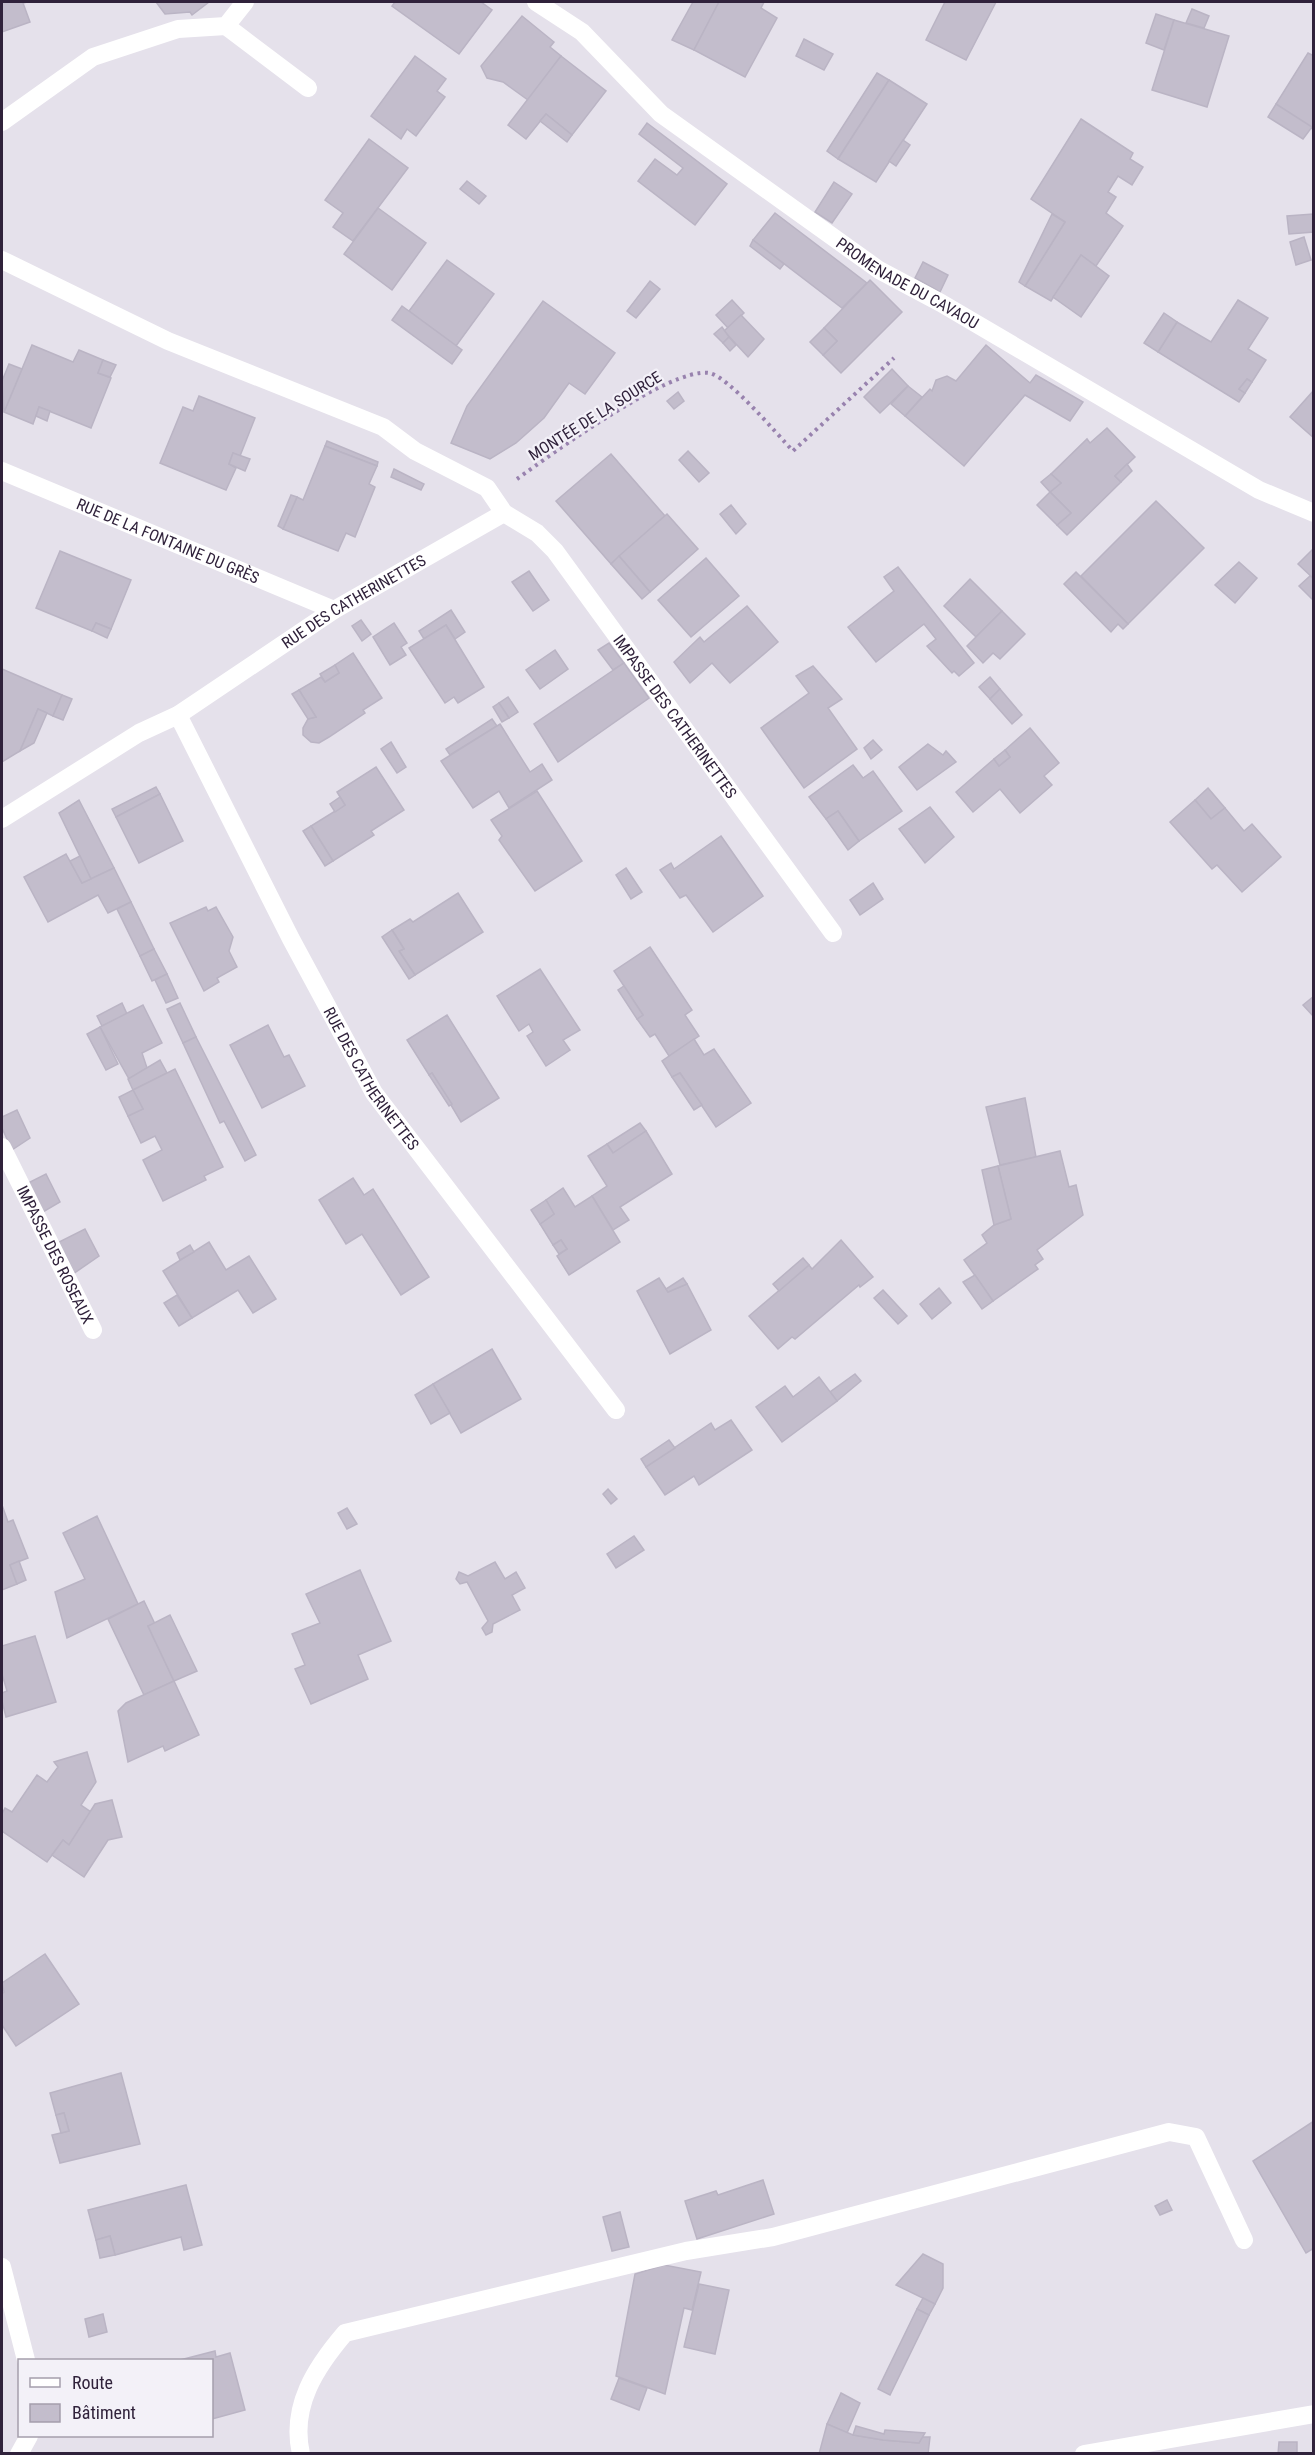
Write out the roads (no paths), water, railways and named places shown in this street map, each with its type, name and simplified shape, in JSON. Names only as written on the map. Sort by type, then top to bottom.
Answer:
[{"type":"street","points":[[226,26],[245,2]]},
{"type":"street","name":"PROMENADE DU CAVAOU","points":[[536,2],[582,32],[661,114],[879,270],[941,303],[1259,490],[1314,513]]},
{"type":"street","points":[[2,122],[93,57],[178,29],[226,26],[308,88]]},
{"type":"street","points":[[2,260],[168,341],[383,427],[415,451],[487,488],[504,513]]},
{"type":"street","name":"RUE DE LA FONTAINE DU GRÈS","points":[[2,471],[334,609]]},
{"type":"street","name":"RUE DES CATHERINETTES","points":[[2,819],[139,733],[178,715],[334,609],[504,513]]},
{"type":"street","name":"IMPASSE DES CATHERINETTES","points":[[504,513],[537,532],[555,551],[833,933]]},
{"type":"street","name":"RUE DES CATHERINETTES","points":[[178,715],[291,939],[374,1093],[616,1410]]},
{"type":"street","name":"IMPASSE DES ROSEAUX","points":[[2,1147],[93,1330]]},
{"type":"street","points":[[301,2454],[297,2438],[303,2396],[321,2360],[345,2332],[686,2251],[773,2237],[1169,2132],[1196,2137],[1244,2240]]},
{"type":"street","points":[[2,2267],[25,2359]]},
{"type":"street","points":[[1084,2454],[1314,2414]]},
{"type":"street","points":[[19,2454],[28,2437]]}]
